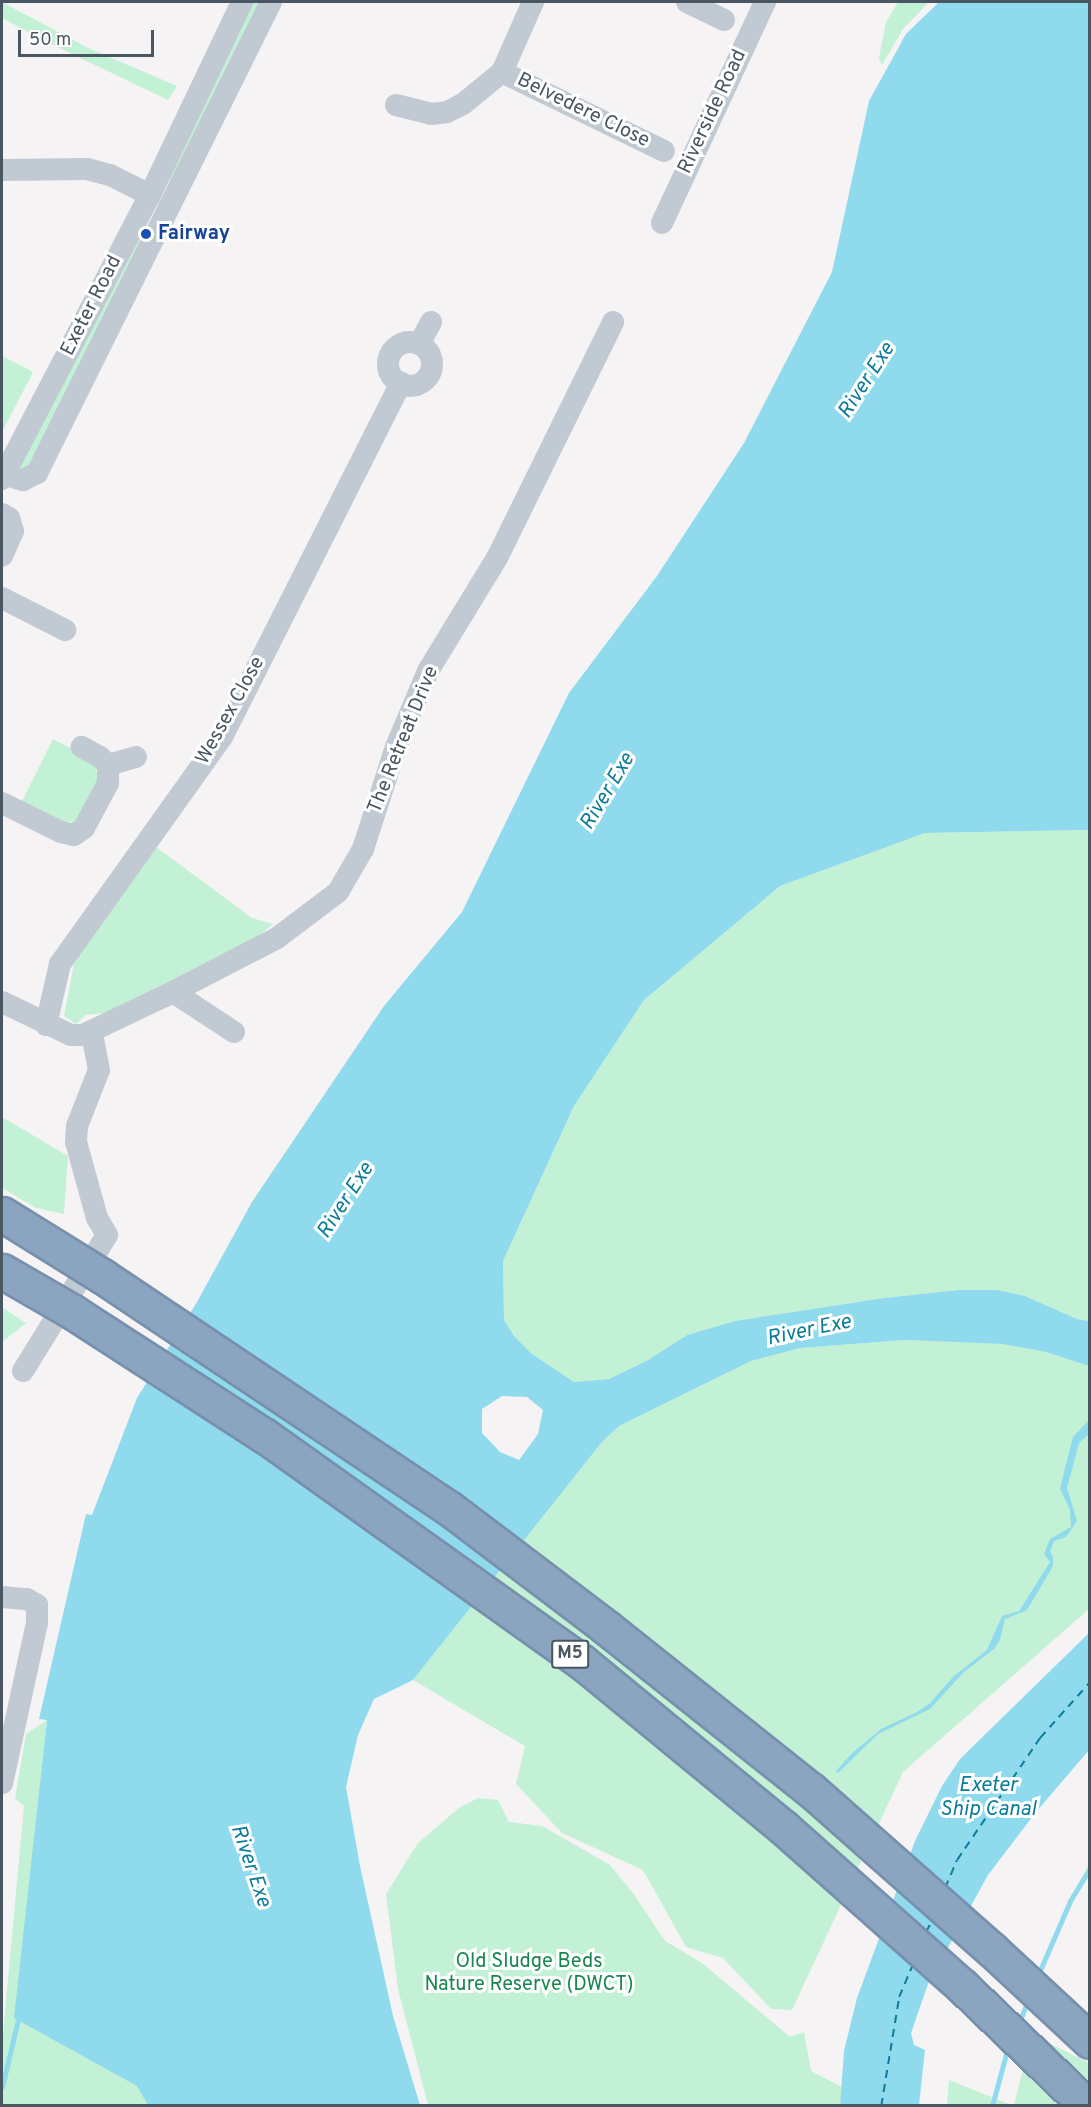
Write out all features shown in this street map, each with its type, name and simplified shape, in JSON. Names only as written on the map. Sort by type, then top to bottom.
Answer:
[{"type":"highway","name":"M5","points":[[2,1214],[112,1282],[430,1495],[608,1628],[811,1790],[991,1948],[1089,2041]]},
{"type":"highway","name":"M5","points":[[2,1271],[73,1312],[265,1436],[582,1662],[784,1828],[962,1986],[1087,2106]]},
{"type":"street","name":"Exeter Road","points":[[3,476],[150,195],[242,2]]},
{"type":"street","points":[[3,476],[23,480],[37,473],[271,2]]},
{"type":"street","points":[[396,105],[431,114],[447,112],[463,104],[502,72],[533,2]]},
{"type":"street","points":[[687,2],[724,20]]},
{"type":"street","name":"Riverside Road","points":[[662,223],[765,2]]},
{"type":"street","name":"Belvedere Close","points":[[502,72],[664,151]]},
{"type":"street","points":[[2,170],[87,169],[110,175],[150,195]]},
{"type":"street","points":[[419,344],[431,322]]},
{"type":"street","name":"The Retreat Drive","points":[[2,1002],[71,1035],[92,1032],[277,938],[338,892],[363,849],[396,747],[428,671],[496,558],[614,322]]},
{"type":"street","points":[[404,343],[419,344],[431,359],[430,373],[414,385],[401,383],[390,373],[389,358],[397,346],[404,343]]},
{"type":"street","name":"Wessex Close","points":[[46,1025],[60,964],[222,737],[401,383]]},
{"type":"street","points":[[2,514],[9,518],[13,531],[2,556]]},
{"type":"street","points":[[2,598],[65,630]]},
{"type":"street","points":[[2,803],[61,832],[74,835],[84,828],[108,783],[108,765],[100,757],[82,747]]},
{"type":"street","points":[[108,765],[136,757]]},
{"type":"street","points":[[173,992],[234,1032]]},
{"type":"street","points":[[23,1371],[107,1235],[97,1218],[76,1142],[77,1126],[99,1070],[92,1032]]},
{"type":"street","points":[[2,1597],[27,1599],[37,1605],[38,1623],[2,1783]]},
{"type":"green space","points":[[2,2],[88,48],[177,86],[168,100],[49,43],[2,18]]},
{"type":"green space","points":[[251,2],[263,2],[170,188],[170,169]]},
{"type":"green space","points":[[898,2],[929,2],[903,29],[882,65],[879,58],[886,22]]},
{"type":"green space","points":[[137,238],[144,240],[31,468],[22,469],[20,465]]},
{"type":"green space","points":[[2,356],[33,372],[2,432]]},
{"type":"green space","points":[[53,739],[93,760],[100,783],[83,818],[61,826],[20,805]]},
{"type":"green space","points":[[1089,830],[1089,1321],[1077,1319],[1025,1296],[959,1290],[884,1298],[735,1321],[687,1335],[648,1360],[609,1379],[574,1382],[532,1354],[514,1336],[504,1320],[503,1261],[574,1106],[644,1000],[780,886],[925,833]]},
{"type":"green space","points":[[152,844],[252,918],[273,924],[260,935],[210,964],[105,1013],[86,1015],[76,1024],[64,1016],[74,964]]},
{"type":"green space","points":[[2,1117],[68,1156],[64,1214],[36,1208],[2,1188]]},
{"type":"green space","points":[[2,1307],[26,1323],[2,1342]]},
{"type":"green space","points":[[906,1340],[1002,1344],[1046,1352],[1089,1366],[1089,1609],[903,1772],[792,2010],[771,2009],[723,1958],[686,1947],[643,1870],[562,1833],[516,1784],[525,1746],[413,1680],[602,1442],[619,1426],[751,1361],[773,1353],[800,1348]]},
{"type":"green space","points":[[47,1720],[40,1785],[238,2105],[2,2106],[2,2044],[24,1806],[15,1799],[26,1734]]},
{"type":"green space","name":"Old Sludge Beds Nature Reserve (DWCT)","points":[[478,1798],[498,1800],[509,1822],[542,1826],[610,1865],[633,1893],[665,1941],[702,1963],[790,2037],[804,2032],[811,2071],[842,2087],[840,2105],[428,2105],[398,1989],[386,1894],[418,1843],[459,1808]]},
{"type":"green space","points":[[1031,2034],[1089,2063],[1089,2105],[1014,2106]]},
{"type":"green space","points":[[949,2080],[1011,2105],[947,2105]]},
{"type":"water","name":"River Exe","points":[[939,2],[1089,2],[1089,830],[925,833],[780,886],[644,1000],[574,1106],[503,1261],[504,1320],[514,1336],[532,1354],[574,1382],[609,1379],[648,1360],[687,1335],[735,1321],[884,1298],[959,1290],[997,1290],[1025,1296],[1077,1319],[1089,1321],[1089,1366],[1046,1352],[1002,1344],[906,1340],[800,1348],[751,1361],[619,1426],[602,1442],[413,1680],[374,1699],[358,1735],[346,1787],[360,1866],[393,2016],[420,2105],[148,2105],[137,2086],[14,2018],[47,1720],[39,1719],[86,1514],[92,1515],[137,1398],[197,1302],[252,1202],[384,1006],[462,912],[569,693],[657,576],[744,443],[832,272],[869,101],[906,34]],"holes":[[[502,1396],[527,1397],[543,1410],[538,1434],[519,1460],[500,1452],[482,1433],[482,1409]]]},
{"type":"water","points":[[1089,1420],[1089,1434],[1079,1443],[1067,1488],[1077,1521],[1066,1537],[1054,1541],[1050,1552],[1053,1557],[1053,1566],[1027,1610],[1005,1619],[1000,1640],[994,1649],[964,1672],[930,1709],[878,1734],[838,1773],[836,1771],[851,1754],[881,1729],[917,1712],[930,1703],[954,1676],[987,1650],[1002,1616],[1019,1611],[1050,1562],[1044,1554],[1050,1539],[1071,1527],[1070,1510],[1060,1489],[1073,1437]]},
{"type":"water","name":"Exeter Ship Canal","points":[[1089,1633],[1089,1750],[1036,1812],[988,1875],[928,1984],[911,2033],[914,2045],[925,2050],[919,2105],[840,2106],[844,2051],[857,1998],[915,1841],[942,1786],[960,1759]]},
{"type":"waterway","points":[[1038,1975],[1070,1901],[1090,1868]]},
{"type":"waterway","points":[[1018,2025],[1029,1998]]},
{"type":"waterway","points":[[2,2087],[19,2015]]},
{"type":"waterway","points":[[992,2106],[1006,2054]]},
{"type":"ferry route","points":[[945,1888],[957,1860],[1040,1738],[1090,1682]]},
{"type":"ferry route","points":[[926,1932],[932,1920]]},
{"type":"ferry route","points":[[881,2106],[899,1997],[913,1964]]},
{"type":"place","name":"Fairway","points":[[146,234]]}]
